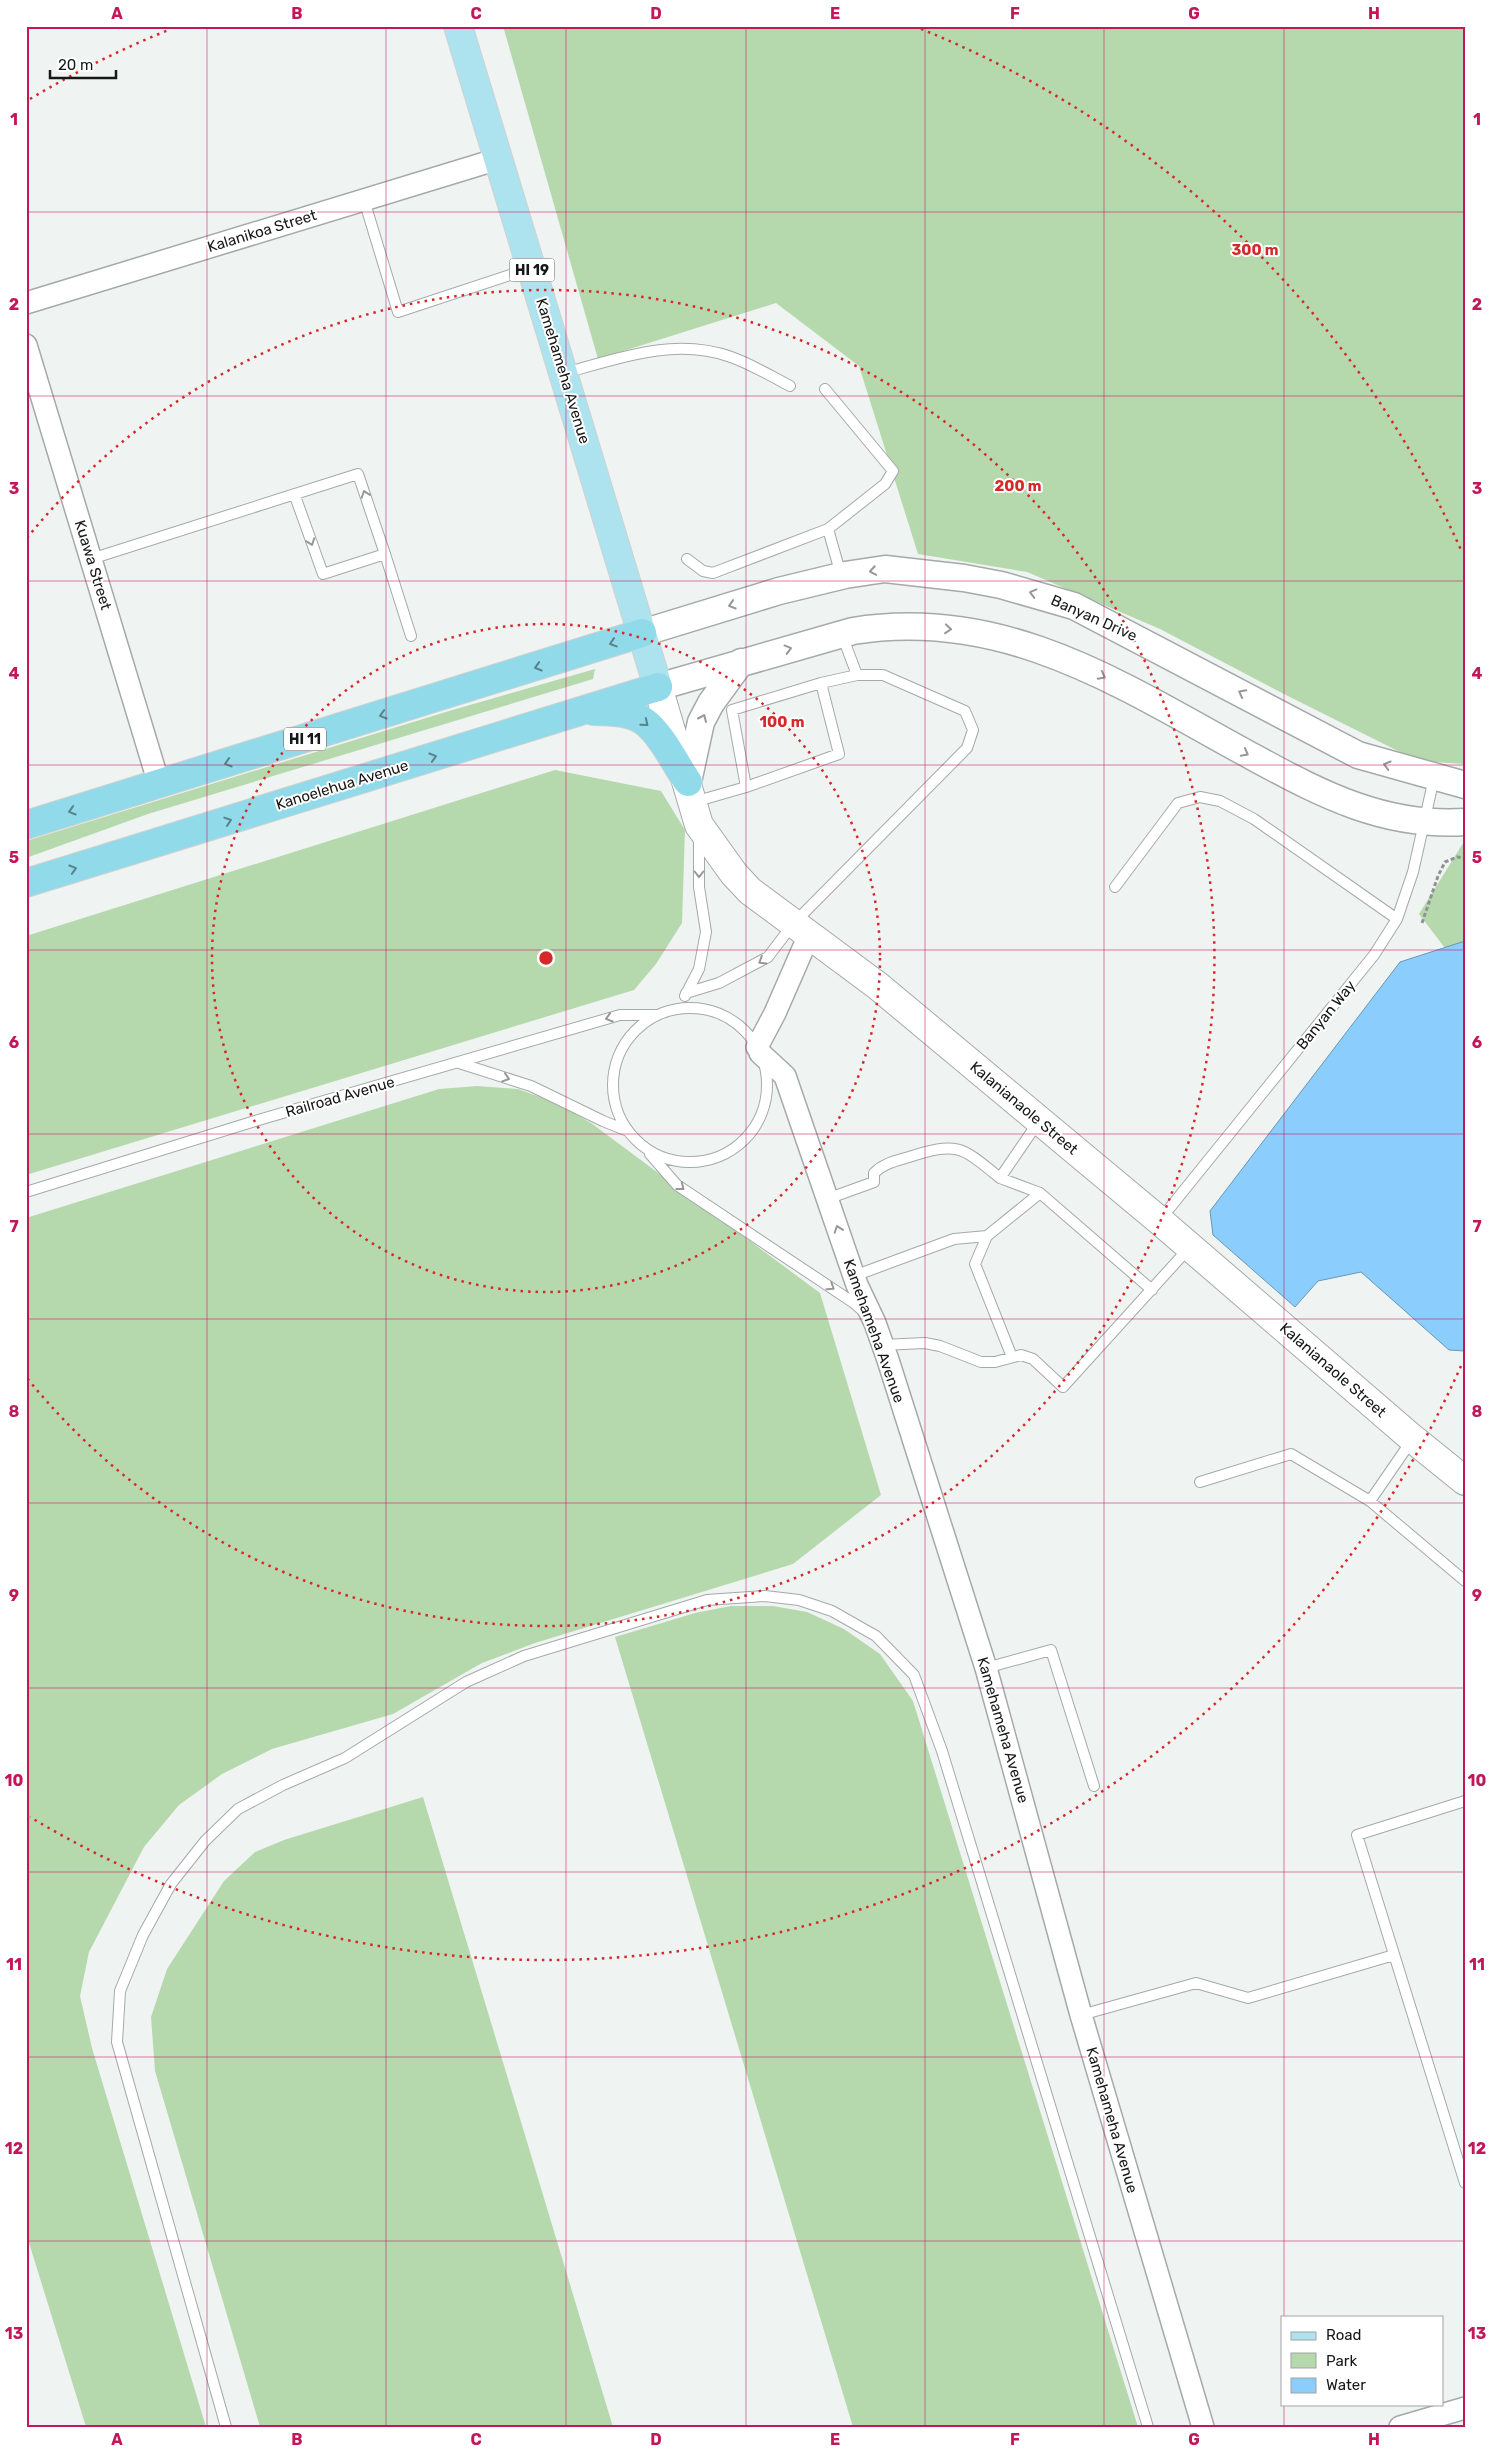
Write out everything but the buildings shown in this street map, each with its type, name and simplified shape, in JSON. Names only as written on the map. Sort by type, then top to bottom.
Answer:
[{"type":"highway","name":"HI 11","points":[[26,825],[642,633]]},
{"type":"highway","name":"Kanoelehua Avenue","points":[[26,883],[658,687]]},
{"type":"highway","points":[[582,711],[614,712],[642,720],[654,731],[693,803]]},
{"type":"main road","name":"Kamehameha Avenue","points":[[458,26],[658,687]]},
{"type":"main road","name":"Kalanianaole Street","points":[[658,687],[693,803],[734,874],[750,892],[878,986],[1160,1220],[1413,1439],[1465,1481]]},
{"type":"street","name":"Kalanikoa Street","points":[[26,303],[498,158]]},
{"type":"street","name":"Kuawa Street","points":[[26,345],[160,784]]},
{"type":"street","name":"Banyan Drive","points":[[642,633],[779,592],[841,576],[885,569],[964,578],[1037,594],[1074,606],[1358,756],[1465,785]]},
{"type":"street","points":[[658,687],[842,634],[884,626],[919,626],[953,629],[1022,643],[1087,668],[1315,791],[1374,812],[1437,824],[1465,822]]},
{"type":"street","points":[[693,803],[701,722],[711,703],[741,662]]},
{"type":"street","points":[[758,1050],[776,1013],[801,930]]},
{"type":"street","name":"Kamehameha Avenue","points":[[758,1050],[785,1076],[854,1276],[875,1323],[986,1668],[1081,2015],[1202,2427]]},
{"type":"street","points":[[1400,2427],[1465,2408]]},
{"type":"lane","points":[[364,200],[398,312],[532,268]]},
{"type":"lane","points":[[564,373],[649,350],[688,347],[731,357],[790,386]]},
{"type":"lane","points":[[687,560],[703,571],[713,573],[828,530],[885,484],[893,471],[825,389]]},
{"type":"lane","points":[[91,559],[295,496],[358,474],[411,636]]},
{"type":"lane","points":[[295,496],[323,574],[385,554]]},
{"type":"lane","points":[[828,530],[841,576]]},
{"type":"lane","points":[[842,634],[857,675]]},
{"type":"lane","points":[[686,993],[719,983],[768,957],[801,930],[967,748],[973,730],[965,711],[883,675],[857,675],[820,683],[732,710],[746,787]]},
{"type":"lane","points":[[677,1009],[699,969],[706,932],[699,887],[693,803],[746,787],[839,754],[820,683]]},
{"type":"lane","name":"Banyan Way","points":[[1160,1220],[1374,955],[1397,919],[1413,872],[1434,778]]},
{"type":"lane","points":[[1115,887],[1178,804],[1200,797],[1220,801],[1254,819],[1397,919]]},
{"type":"lane","points":[[648,1151],[670,1160],[693,1163],[716,1159],[736,1148],[753,1131],[763,1110],[767,1087],[765,1066],[758,1050],[744,1030],[728,1018],[708,1010],[688,1007],[657,1015],[633,1032],[621,1050],[614,1069],[612,1092],[618,1116],[628,1131],[648,1151],[677,1186],[854,1302],[875,1323]]},
{"type":"lane","name":"Railroad Avenue","points":[[26,1192],[255,1121],[620,1015],[657,1015]]},
{"type":"lane","points":[[459,1063],[531,1086],[628,1131]]},
{"type":"lane","points":[[1000,1178],[1039,1120]]},
{"type":"lane","points":[[828,1199],[874,1182],[874,1173],[882,1166],[934,1149],[950,1147],[968,1152],[1000,1178],[1040,1193],[1152,1290]]},
{"type":"lane","points":[[1012,1357],[975,1264],[987,1236],[1040,1193]]},
{"type":"lane","points":[[854,1276],[954,1239],[987,1236]]},
{"type":"lane","points":[[882,1345],[925,1344],[940,1346],[981,1362],[996,1362],[1021,1355],[1033,1359],[1063,1387],[1190,1247]]},
{"type":"lane","points":[[1370,1501],[1413,1439]]},
{"type":"lane","points":[[1200,1482],[1291,1454],[1370,1501],[1465,1581]]},
{"type":"lane","points":[[226,2427],[117,2042],[120,1991],[143,1935],[171,1884],[205,1841],[238,1809],[283,1785],[345,1758],[466,1682],[524,1656],[707,1600],[765,1596],[799,1600],[832,1611],[876,1636],[914,1675],[942,1751],[1148,2427]]},
{"type":"lane","points":[[986,1668],[1052,1650],[1094,1786]]},
{"type":"lane","points":[[1465,1801],[1357,1835],[1465,2183]]},
{"type":"lane","points":[[1081,2015],[1196,1983],[1248,1998],[1394,1955]]},
{"type":"path","points":[[1422,923],[1438,876],[1445,862],[1457,858],[1465,858]]},
{"type":"green space","points":[[503,26],[1465,26],[1465,764],[1418,761],[1160,629],[1027,572],[918,554],[859,366],[776,303],[598,359]]},
{"type":"green space","points":[[595,669],[593,679],[148,814],[26,858],[26,841],[449,711]]},
{"type":"green space","points":[[555,770],[661,791],[685,830],[682,923],[656,964],[634,990],[26,1175],[26,936]]},
{"type":"green space","points":[[1465,840],[1465,953],[1451,956],[1419,914]]},
{"type":"green space","points":[[477,1086],[518,1089],[554,1102],[591,1123],[820,1293],[881,1495],[793,1564],[535,1643],[482,1663],[393,1714],[272,1749],[222,1774],[179,1805],[144,1847],[89,1952],[80,1996],[92,2048],[206,2427],[86,2427],[26,2233],[26,1218],[439,1089]]},
{"type":"green space","points":[[731,1606],[773,1606],[807,1612],[844,1629],[880,1654],[913,1701],[1138,2427],[853,2427],[615,1637],[695,1613]]},
{"type":"green space","points":[[423,1797],[613,2427],[260,2427],[155,2071],[151,2017],[167,1969],[224,1881],[255,1852],[284,1840]]},
{"type":"water","points":[[1465,941],[1465,1351],[1449,1350],[1361,1272],[1318,1281],[1295,1307],[1213,1235],[1210,1211],[1400,962]]}]
